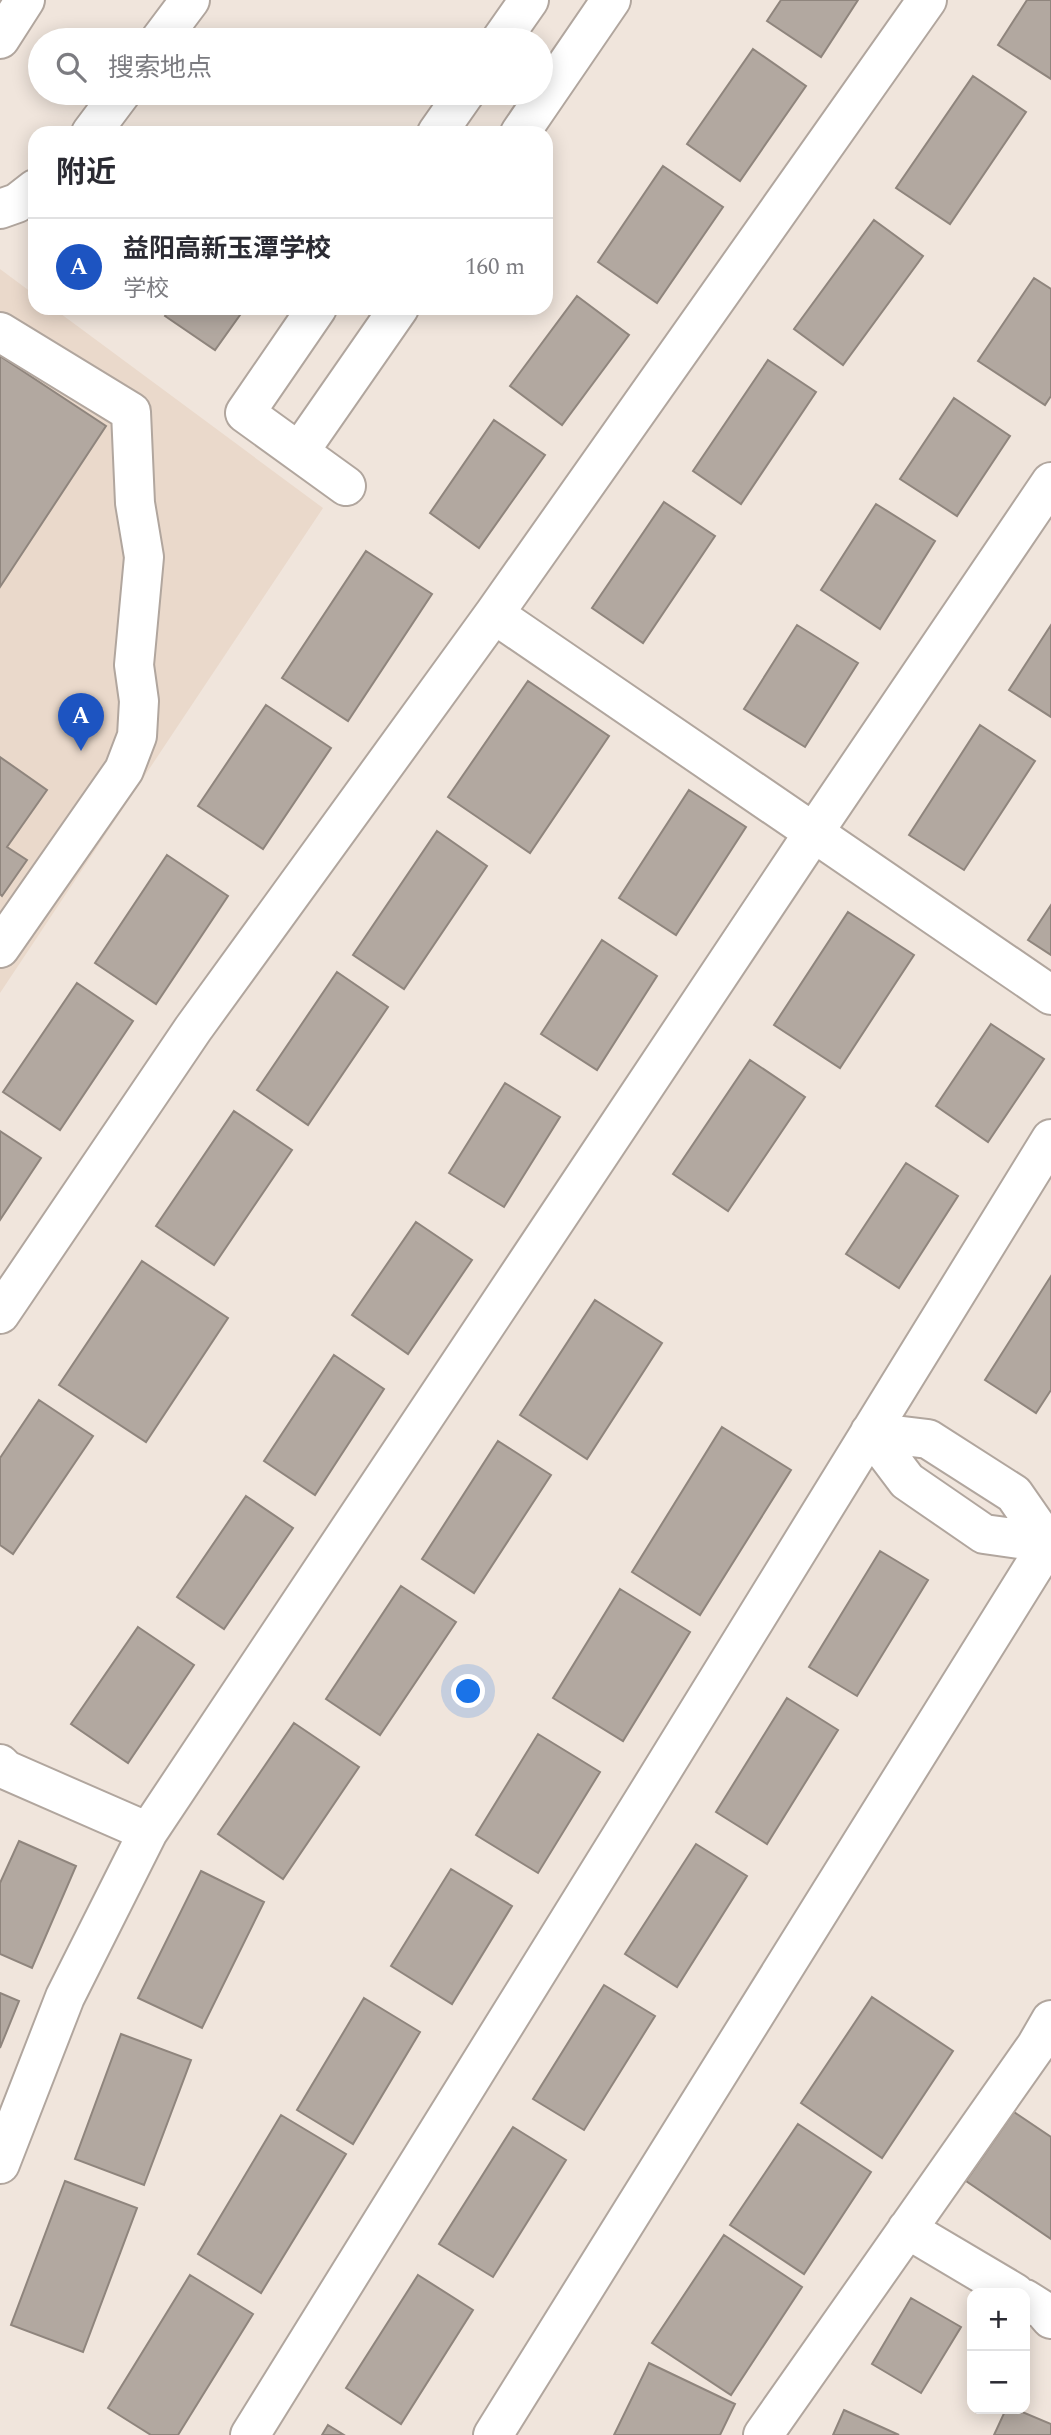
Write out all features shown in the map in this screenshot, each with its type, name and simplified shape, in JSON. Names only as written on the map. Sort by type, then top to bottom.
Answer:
[{"type":"street","points":[[0,39],[25,0]]},
{"type":"street","points":[[169,28],[190,0]]},
{"type":"street","points":[[509,28],[529,0]]},
{"type":"street","points":[[553,85],[611,0]]},
{"type":"street","points":[[0,1314],[192,1029],[494,614],[928,0]]},
{"type":"street","points":[[96,126],[112,105]]},
{"type":"street","points":[[442,126],[457,105]]},
{"type":"street","points":[[525,126],[539,105]]},
{"type":"street","points":[[0,209],[17,204],[28,195]]},
{"type":"street","points":[[312,315],[245,413],[346,486]]},
{"type":"street","points":[[299,453],[394,315]]},
{"type":"street","points":[[0,331],[131,412],[135,503],[144,557],[134,665],[139,701],[137,736],[124,770],[0,948]]},
{"type":"street","points":[[0,2164],[65,1997],[148,1832],[814,832],[1051,482]]},
{"type":"street","points":[[494,614],[1051,995]]},
{"type":"street","points":[[250,2435],[1051,1139]]},
{"type":"street","points":[[493,2435],[1050,1541],[1014,1494],[928,1439],[870,1432]]},
{"type":"street","points":[[0,1764],[6,1770],[148,1832]]},
{"type":"street","points":[[763,2435],[1036,2046],[1051,2020]]},
{"type":"street","points":[[907,2229],[1007,2288]]},
{"type":"street","points":[[1030,2302],[1051,2319]]},
{"type":"shaded area","points":[[0,269],[28,290],[28,315],[62,315],[323,508],[0,993]]},
{"type":"building","points":[[781,0],[858,0],[821,57],[767,21]]},
{"type":"building","points":[[1027,0],[1051,0],[1051,79],[998,45]]},
{"type":"building","points":[[753,49],[806,86],[740,181],[687,144]]},
{"type":"building","points":[[973,76],[1026,112],[950,224],[896,188]]},
{"type":"building","points":[[663,166],[723,207],[657,303],[598,262]]},
{"type":"building","points":[[874,220],[923,256],[843,365],[794,329]]},
{"type":"building","points":[[1034,278],[1051,289],[1051,396],[1045,405],[978,361]]},
{"type":"building","points":[[577,296],[629,335],[562,425],[510,386]]},
{"type":"building","points":[[166,315],[240,315],[215,350]]},
{"type":"building","points":[[0,356],[106,426],[0,587]]},
{"type":"building","points":[[768,360],[816,392],[741,504],[693,471]]},
{"type":"building","points":[[954,398],[1010,436],[957,516],[900,479]]},
{"type":"building","points":[[494,420],[545,455],[479,548],[430,513]]},
{"type":"building","points":[[664,502],[715,536],[643,643],[592,608]]},
{"type":"building","points":[[876,504],[935,541],[880,629],[821,590]]},
{"type":"building","points":[[366,551],[432,594],[348,721],[282,678]]},
{"type":"building","points":[[797,625],[858,663],[805,747],[744,709]]},
{"type":"building","points":[[1051,625],[1051,717],[1009,690]]},
{"type":"building","points":[[528,681],[609,736],[530,853],[448,797]]},
{"type":"building","points":[[266,705],[331,748],[263,849],[198,806]]},
{"type":"building","points":[[980,725],[1035,761],[964,870],[909,835]]},
{"type":"building","points":[[0,757],[47,790],[7,847],[27,860],[2,896],[0,894]]},
{"type":"building","points":[[689,790],[746,827],[676,935],[619,898]]},
{"type":"building","points":[[437,831],[487,866],[404,989],[353,955]]},
{"type":"building","points":[[167,855],[228,896],[156,1004],[95,963]]},
{"type":"building","points":[[1051,905],[1051,955],[1028,940]]},
{"type":"building","points":[[848,912],[914,955],[840,1068],[774,1025]]},
{"type":"building","points":[[602,940],[657,976],[597,1070],[541,1034]]},
{"type":"building","points":[[337,972],[388,1007],[308,1125],[257,1090]]},
{"type":"building","points":[[77,983],[133,1021],[60,1130],[3,1092]]},
{"type":"building","points":[[991,1024],[1044,1059],[988,1142],[936,1106]]},
{"type":"building","points":[[750,1060],[805,1097],[728,1211],[673,1174]]},
{"type":"building","points":[[505,1083],[560,1117],[504,1207],[449,1173]]},
{"type":"building","points":[[234,1111],[292,1150],[214,1265],[156,1226]]},
{"type":"building","points":[[0,1131],[41,1158],[0,1220]]},
{"type":"building","points":[[906,1163],[958,1196],[899,1288],[846,1254]]},
{"type":"building","points":[[416,1222],[472,1260],[408,1354],[352,1315]]},
{"type":"building","points":[[142,1261],[228,1318],[146,1442],[59,1385]]},
{"type":"building","points":[[1051,1276],[1051,1390],[1036,1413],[985,1380]]},
{"type":"building","points":[[595,1300],[662,1343],[587,1459],[520,1415]]},
{"type":"building","points":[[334,1355],[384,1389],[315,1495],[264,1461]]},
{"type":"building","points":[[39,1400],[93,1436],[13,1554],[0,1545],[0,1458]]},
{"type":"building","points":[[722,1427],[791,1470],[700,1615],[632,1572]]},
{"type":"building","points":[[498,1441],[551,1475],[474,1593],[422,1559]]},
{"type":"building","points":[[246,1496],[293,1528],[224,1629],[177,1597]]},
{"type":"building","points":[[880,1551],[928,1580],[857,1696],[809,1667]]},
{"type":"building","points":[[401,1586],[456,1622],[380,1735],[326,1699]]},
{"type":"building","points":[[620,1589],[690,1632],[623,1741],[553,1698]]},
{"type":"building","points":[[138,1627],[194,1665],[128,1763],[71,1724]]},
{"type":"building","points":[[787,1698],[838,1730],[767,1844],[716,1812]]},
{"type":"building","points":[[294,1723],[359,1767],[283,1879],[218,1834]]},
{"type":"building","points":[[538,1734],[600,1772],[538,1873],[476,1835]]},
{"type":"building","points":[[19,1841],[76,1866],[32,1968],[0,1954],[0,1883]]},
{"type":"building","points":[[696,1844],[747,1876],[677,1987],[625,1954]]},
{"type":"building","points":[[451,1869],[512,1906],[452,2004],[391,1966]]},
{"type":"building","points":[[201,1871],[264,1902],[202,2028],[138,1998]]},
{"type":"building","points":[[604,1985],[655,2016],[584,2130],[533,2099]]},
{"type":"building","points":[[0,1993],[19,2001],[0,2048]]},
{"type":"building","points":[[872,1997],[953,2051],[882,2158],[801,2103]]},
{"type":"building","points":[[364,1998],[420,2032],[353,2144],[297,2110]]},
{"type":"building","points":[[121,2034],[191,2060],[144,2185],[75,2159]]},
{"type":"building","points":[[1014,2112],[1051,2137],[1051,2239],[966,2181]]},
{"type":"building","points":[[281,2115],[346,2154],[261,2293],[198,2254]]},
{"type":"building","points":[[798,2124],[871,2172],[804,2274],[730,2225]]},
{"type":"building","points":[[513,2127],[566,2160],[493,2277],[439,2244]]},
{"type":"building","points":[[65,2181],[137,2208],[83,2352],[11,2325]]},
{"type":"building","points":[[724,2235],[802,2287],[731,2395],[652,2343]]},
{"type":"building","points":[[190,2275],[253,2314],[178,2435],[151,2435],[108,2408]]},
{"type":"building","points":[[418,2275],[473,2310],[401,2424],[346,2388]]},
{"type":"building","points":[[911,2298],[961,2327],[921,2393],[872,2364]]},
{"type":"building","points":[[649,2363],[735,2404],[720,2435],[614,2435]]},
{"type":"building","points":[[844,2410],[899,2435],[833,2435]]},
{"type":"building","points":[[1004,2414],[1027,2414],[1051,2424],[1051,2435],[994,2435]]},
{"type":"building","points":[[328,2425],[344,2435],[322,2435]]},
{"type":"place","name":"益阳高新玉潭学校","points":[[81,751]]}]
